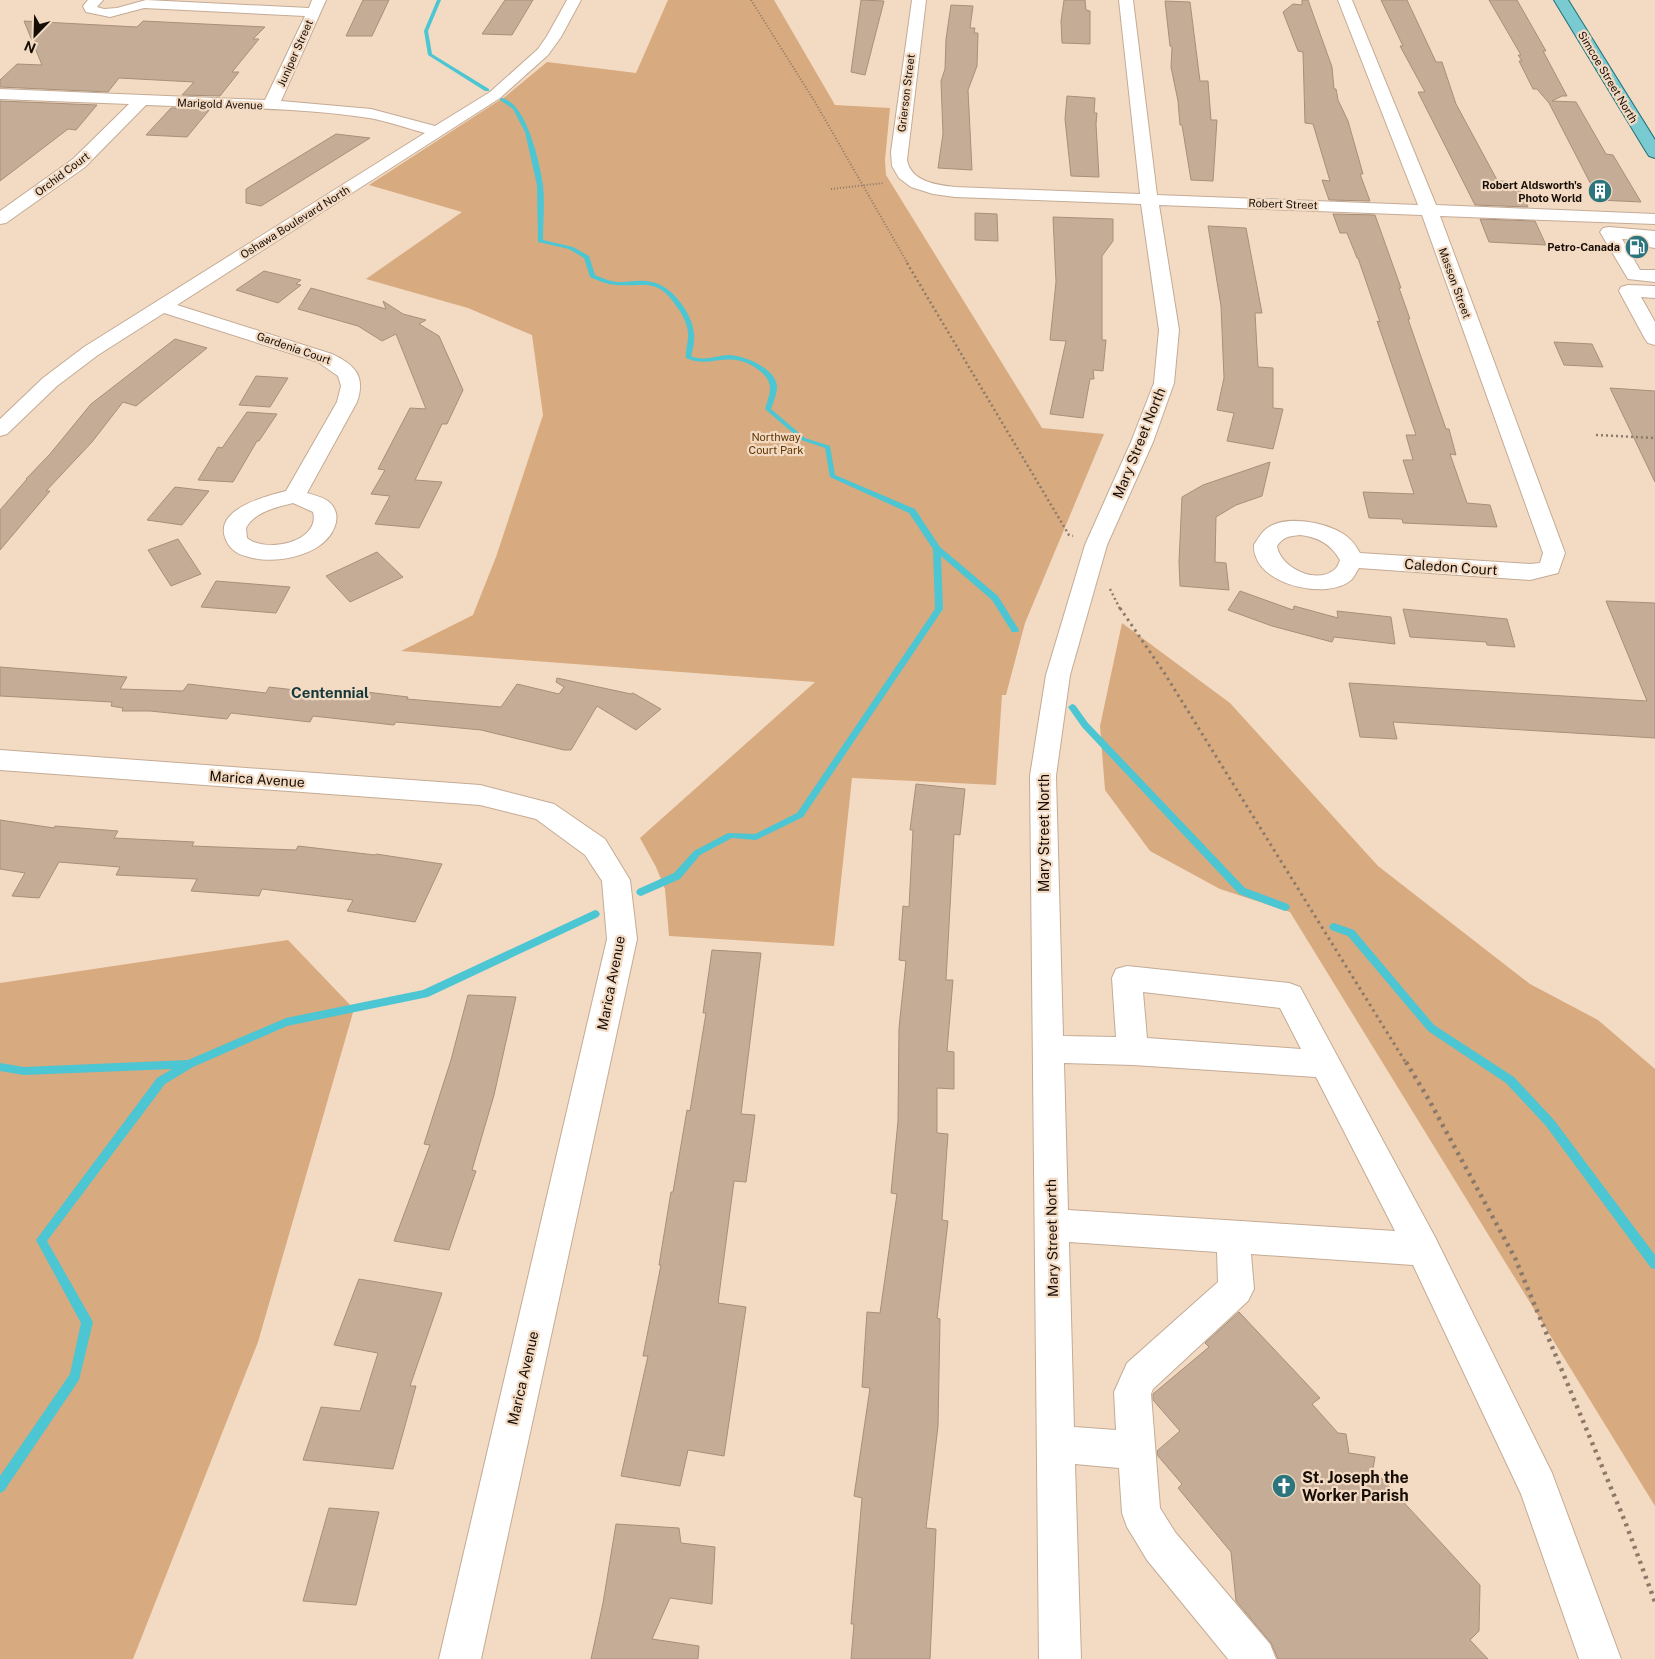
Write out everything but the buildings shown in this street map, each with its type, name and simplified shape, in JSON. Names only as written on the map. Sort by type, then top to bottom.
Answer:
[{"type":"main road","name":"Simcoe Street North","points":[[1561,0],[1649,134],[1655,153]]},
{"type":"street","points":[[96,0],[90,6],[91,9],[101,12],[118,12],[142,2],[316,6]]},
{"type":"street","name":"Oshawa Boulevard North","points":[[0,430],[57,377],[91,351],[495,94],[542,52],[554,37],[574,0]]},
{"type":"street","name":"Grierson Street","points":[[911,180],[901,169],[899,152],[919,0]]},
{"type":"street","name":"Mary Street North","points":[[1060,1659],[1043,776],[1058,675],[1096,544],[1142,442],[1164,383],[1169,330],[1148,199],[1126,0]]},
{"type":"street","name":"Masson Street","points":[[1345,0],[1429,210],[1554,553],[1550,568]]},
{"type":"street","name":"Juniper Street","points":[[271,105],[316,6]]},
{"type":"street","name":"Marigold Avenue","points":[[0,94],[271,105],[371,114],[437,131]]},
{"type":"street","name":"Orchid Court","points":[[0,219],[79,163],[141,101]]},
{"type":"street","name":"Robert Street","points":[[911,180],[932,189],[955,192],[1429,210],[1636,250],[1655,219]]},
{"type":"street","points":[[1655,292],[1628,291],[1655,339]]},
{"type":"street","name":"Gardenia Court","points":[[162,306],[326,358],[343,368],[348,375],[351,392],[347,402],[294,496]]},
{"type":"street","name":"Caledon Court","points":[[1352,560],[1530,572],[1550,568]]},
{"type":"street","name":"Marica Avenue","points":[[0,760],[480,795],[544,811],[595,847],[616,880],[622,939],[460,1659]]},
{"type":"street","points":[[1133,1051],[1127,978],[1289,996],[1423,1249],[1538,1487],[1600,1659]]},
{"type":"street","points":[[1048,1049],[1133,1051],[1326,1064]]},
{"type":"street","points":[[1051,1225],[1423,1249]]},
{"type":"street","points":[[1233,1236],[1236,1289],[1140,1376],[1132,1392],[1141,1513],[1161,1546],[1254,1659]]},
{"type":"street","points":[[1056,1444],[1136,1450]]},
{"type":"path","points":[[751,0],[815,102],[1068,535]]},
{"type":"path","points":[[831,189],[911,180]]},
{"type":"path","points":[[1596,435],[1655,438]]},
{"type":"path","points":[[1114,600],[1166,674],[1429,1100],[1506,1242],[1519,1268],[1622,1514],[1655,1602]]},
{"type":"green space","name":"Northway Court Park","points":[[668,0],[774,0],[835,105],[890,108],[885,160],[886,175],[1042,428],[1104,434],[1025,623],[1006,695],[1002,695],[996,785],[852,778],[834,946],[669,936],[665,889],[656,867],[640,838],[815,682],[401,651],[473,615],[496,557],[543,415],[532,335],[468,308],[366,279],[462,212],[369,185],[506,96],[547,62],[636,73]]},
{"type":"green space","points":[[1122,623],[1230,703],[1378,866],[1530,984],[1598,1020],[1655,1069],[1655,1506],[1290,912],[1220,889],[1150,851],[1105,790],[1100,726]]},
{"type":"green space","points":[[288,940],[354,1009],[258,1342],[133,1659],[0,1659],[0,983]]},
{"type":"waterway","points":[[439,0],[426,31],[430,55],[487,90]]},
{"type":"waterway","points":[[502,99],[515,108],[528,132],[540,185],[540,241],[571,248],[587,257],[592,276],[605,281],[651,283],[662,287],[672,295],[682,310],[690,329],[691,337],[688,357],[700,361],[723,357],[746,360],[767,374],[774,386],[768,409],[803,439],[828,447],[832,476],[912,511],[937,549]]},
{"type":"waterway","points":[[641,892],[677,876],[697,853],[731,835],[756,837],[800,815],[939,609],[937,549]]},
{"type":"waterway","points":[[937,549],[995,598],[1015,630]]},
{"type":"waterway","points":[[1072,707],[1085,725],[1242,891],[1285,907]]},
{"type":"waterway","points":[[0,1487],[75,1376],[87,1322],[41,1240],[161,1081],[189,1064],[286,1022],[425,994],[595,914]]},
{"type":"waterway","points":[[1334,927],[1351,933],[1431,1028],[1510,1080],[1550,1123],[1655,1264]]},
{"type":"waterway","points":[[0,1067],[24,1071],[187,1064]]},
{"type":"tunnel","points":[[1629,247],[1647,247]]},
{"type":"place","name":"Robert Aldsworth's Photo World","points":[[1600,191]]},
{"type":"place","name":"Petro-Canada","points":[[1637,247]]},
{"type":"place","name":"St. Joseph the Worker Parish","points":[[1284,1486]]},
{"type":"district","name":"Centennial","points":[[330,693]]}]
